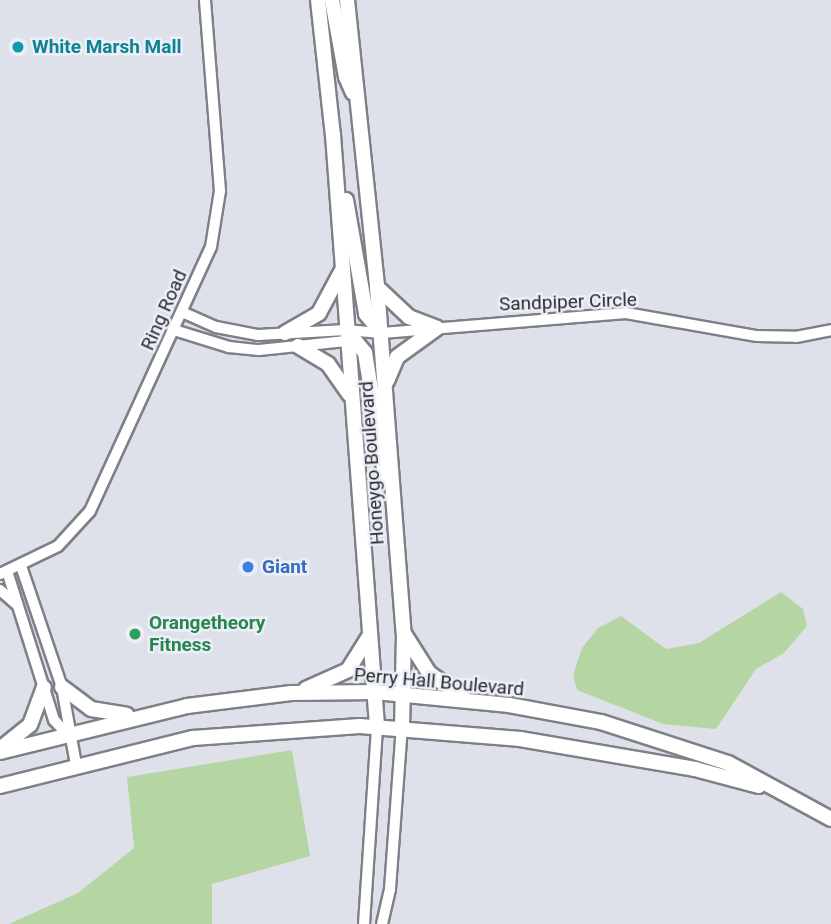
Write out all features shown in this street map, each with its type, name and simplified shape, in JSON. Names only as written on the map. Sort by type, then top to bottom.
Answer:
[{"type":"main road","points":[[310,0],[322,24]]},
{"type":"main road","name":"Honeygo Boulevard","points":[[318,0],[350,337],[352,398],[377,726]]},
{"type":"main road","points":[[332,0],[346,78],[358,104]]},
{"type":"main road","name":"Honeygo Boulevard","points":[[347,0],[382,333],[404,634],[402,727]]},
{"type":"main road","points":[[350,19],[354,0]]},
{"type":"main road","points":[[330,106],[366,314],[382,333]]},
{"type":"main road","points":[[285,333],[319,313],[343,268]]},
{"type":"main road","points":[[377,287],[409,317],[437,328]]},
{"type":"main road","points":[[385,388],[397,357],[437,328]]},
{"type":"main road","points":[[350,337],[365,354],[381,462],[394,503]]},
{"type":"main road","points":[[298,346],[328,364],[352,398]]},
{"type":"main road","points":[[291,693],[328,682],[348,670],[370,633]]},
{"type":"main road","points":[[404,634],[429,673],[468,700]]},
{"type":"main road","points":[[0,751],[30,725],[44,687]]},
{"type":"main road","points":[[62,687],[92,709],[135,716]]},
{"type":"main road","name":"Perry Hall Boulevard","points":[[0,751],[135,716],[291,693],[402,694],[468,700],[566,715],[664,740],[728,763],[825,815]]},
{"type":"main road","name":"Perry Hall Boulevard","points":[[0,786],[193,738],[377,726],[520,739],[695,769],[765,788],[825,815]]},
{"type":"street","name":"Ring Road","points":[[4,573],[58,546],[90,511],[211,247],[220,204],[205,0]]},
{"type":"street","points":[[182,312],[238,333],[350,337]]},
{"type":"street","name":"Sandpiper Circle","points":[[350,337],[626,313],[757,336],[796,337],[831,330]]},
{"type":"street","points":[[174,330],[229,347],[298,346],[350,337]]},
{"type":"street","points":[[21,566],[62,687],[69,715],[67,734],[76,765]]},
{"type":"street","points":[[4,573],[21,610],[54,720],[67,734]]},
{"type":"street","points":[[0,590],[21,610]]},
{"type":"street","name":"Honeygo Boulevard","points":[[364,924],[377,726]]},
{"type":"street","name":"Honeygo Boulevard","points":[[382,924],[390,889],[402,727]]},
{"type":"green space","points":[[781,592],[803,609],[807,626],[784,653],[756,669],[716,729],[663,724],[577,690],[573,675],[582,648],[598,628],[621,616],[666,649],[699,643]]},
{"type":"green space","points":[[292,750],[310,856],[212,884],[212,924],[9,924],[78,893],[134,848],[127,777]]},
{"type":"place","name":"White Marsh Mall","points":[[18,47]]},
{"type":"place","name":"Giant","points":[[248,567]]},
{"type":"place","name":"Orangetheory Fitness","points":[[135,634]]}]
